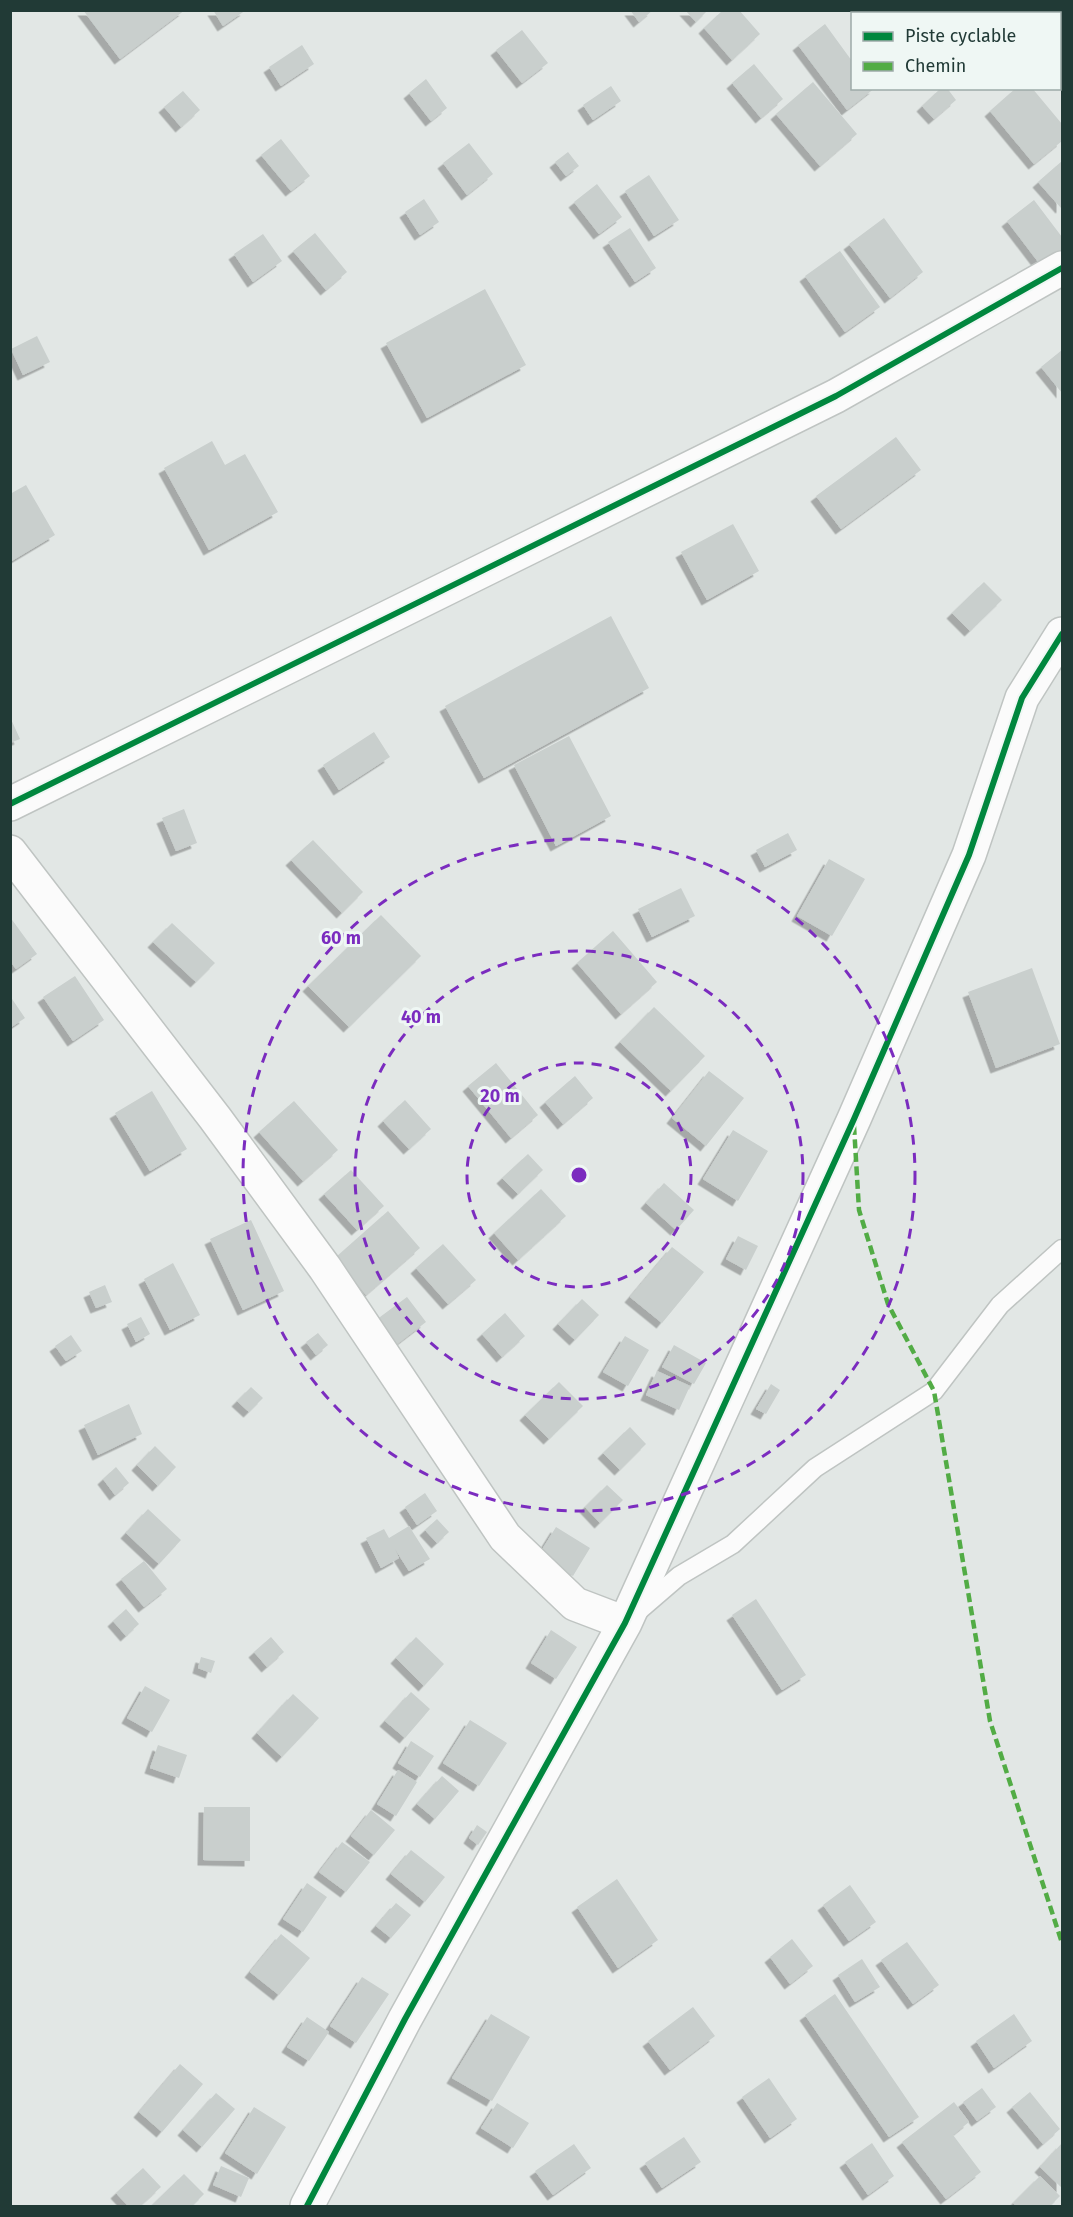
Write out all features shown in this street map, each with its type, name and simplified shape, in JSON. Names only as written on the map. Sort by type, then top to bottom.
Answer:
[{"type":"street","points":[[10,804],[836,396],[1062,268]]},
{"type":"street","points":[[307,2206],[411,2008],[625,1623],[849,1130],[969,855],[1022,698],[1062,634]]},
{"type":"street","points":[[10,852],[207,1108],[325,1268],[506,1537],[575,1604],[625,1623]]},
{"type":"lane","points":[[625,1623],[679,1576],[733,1544],[815,1468],[934,1390],[1000,1305],[1062,1249]]},
{"type":"building","points":[[83,10],[185,10],[120,59]]},
{"type":"building","points":[[213,10],[246,10],[223,26]]},
{"type":"building","points":[[630,10],[653,10],[639,22]]},
{"type":"building","points":[[685,10],[708,10],[696,22]]},
{"type":"building","points":[[723,10],[739,10],[760,34],[732,60],[704,28]]},
{"type":"building","points":[[825,24],[851,60],[851,90],[872,90],[847,110],[798,45]]},
{"type":"building","points":[[522,30],[548,63],[522,83],[496,50]]},
{"type":"building","points":[[302,45],[314,64],[281,86],[269,67]]},
{"type":"building","points":[[754,64],[783,99],[761,118],[732,83]]},
{"type":"building","points":[[426,79],[447,108],[431,121],[409,93]]},
{"type":"building","points":[[813,82],[857,134],[820,166],[776,114]]},
{"type":"building","points":[[611,86],[621,101],[593,120],[583,105]]},
{"type":"building","points":[[939,90],[948,90],[956,100],[934,119],[922,106]]},
{"type":"building","points":[[1014,90],[1034,90],[1062,124],[1062,141],[1034,164],[990,111]]},
{"type":"building","points":[[183,91],[200,110],[181,127],[164,107]]},
{"type":"building","points":[[281,139],[310,176],[291,191],[261,155]]},
{"type":"building","points":[[469,143],[493,174],[467,195],[443,163]]},
{"type":"building","points":[[568,152],[579,166],[566,176],[555,162]]},
{"type":"building","points":[[1062,161],[1062,207],[1061,208],[1038,182]]},
{"type":"building","points":[[649,175],[679,220],[654,236],[625,191]]},
{"type":"building","points":[[597,184],[622,217],[599,234],[574,202]]},
{"type":"building","points":[[424,199],[439,222],[420,235],[405,212]]},
{"type":"building","points":[[1034,200],[1062,237],[1062,251],[1042,267],[1007,221]]},
{"type":"building","points":[[884,218],[923,272],[890,298],[849,244]]},
{"type":"building","points":[[630,228],[656,268],[635,282],[608,242]]},
{"type":"building","points":[[315,233],[347,272],[326,290],[293,251]]},
{"type":"building","points":[[263,234],[282,261],[253,282],[234,254]]},
{"type":"building","points":[[840,251],[880,307],[845,332],[805,276]]},
{"type":"building","points":[[485,289],[526,365],[427,418],[386,343]]},
{"type":"building","points":[[37,336],[50,362],[23,375],[11,349]]},
{"type":"building","points":[[1062,350],[1062,393],[1041,367]]},
{"type":"building","points":[[896,437],[921,470],[841,529],[816,496]]},
{"type":"building","points":[[212,441],[225,465],[245,454],[278,512],[209,550],[164,468]]},
{"type":"building","points":[[26,485],[55,535],[10,562],[10,494]]},
{"type":"building","points":[[733,524],[759,571],[707,600],[681,552]]},
{"type":"building","points":[[984,582],[1002,600],[970,631],[952,613]]},
{"type":"building","points":[[611,616],[649,688],[484,778],[445,706]]},
{"type":"building","points":[[10,717],[20,739],[10,743]]},
{"type":"building","points":[[374,732],[390,757],[339,790],[323,765]]},
{"type":"building","points":[[569,736],[611,816],[556,846],[514,765]]},
{"type":"building","points":[[184,809],[197,843],[176,851],[162,818]]},
{"type":"building","points":[[788,833],[797,850],[765,867],[756,850]]},
{"type":"building","points":[[313,840],[363,892],[342,913],[291,860]]},
{"type":"building","points":[[829,859],[865,879],[832,936],[797,916]]},
{"type":"building","points":[[681,888],[695,916],[652,937],[638,909]]},
{"type":"building","points":[[381,915],[421,956],[349,1027],[308,986]]},
{"type":"building","points":[[10,917],[37,954],[16,969],[10,961]]},
{"type":"building","points":[[172,923],[215,963],[196,982],[153,942]]},
{"type":"building","points":[[613,931],[657,982],[621,1014],[577,963]]},
{"type":"building","points":[[1032,968],[1060,1044],[996,1068],[968,992]]},
{"type":"building","points":[[75,976],[104,1020],[73,1041],[43,997]]},
{"type":"building","points":[[10,996],[25,1018],[10,1028]]},
{"type":"building","points":[[654,1007],[705,1056],[671,1091],[620,1042]]},
{"type":"building","points":[[496,1063],[538,1115],[511,1138],[468,1086]]},
{"type":"building","points":[[709,1071],[744,1098],[706,1146],[672,1118]]},
{"type":"building","points":[[575,1076],[593,1098],[563,1124],[545,1102]]},
{"type":"building","points":[[152,1091],[187,1149],[150,1171],[115,1113]]},
{"type":"building","points":[[405,1100],[431,1129],[409,1149],[383,1121]]},
{"type":"building","points":[[294,1101],[338,1150],[303,1181],[259,1132]]},
{"type":"building","points":[[733,1130],[768,1151],[738,1201],[703,1179]]},
{"type":"building","points":[[528,1154],[543,1170],[518,1194],[502,1178]]},
{"type":"building","points":[[351,1170],[384,1206],[357,1230],[324,1194]]},
{"type":"building","points":[[664,1183],[694,1210],[676,1230],[646,1203]]},
{"type":"building","points":[[541,1189],[566,1216],[518,1260],[494,1233]]},
{"type":"building","points":[[388,1211],[420,1248],[366,1295],[335,1258]]},
{"type":"building","points":[[251,1220],[284,1291],[243,1310],[210,1239]]},
{"type":"building","points":[[738,1236],[758,1246],[746,1270],[726,1259]]},
{"type":"building","points":[[443,1244],[476,1280],[448,1304],[416,1268]]},
{"type":"building","points":[[672,1247],[704,1272],[662,1323],[630,1297]]},
{"type":"building","points":[[173,1263],[200,1315],[170,1330],[144,1279]]},
{"type":"building","points":[[105,1285],[112,1302],[96,1308],[89,1292]]},
{"type":"building","points":[[407,1297],[426,1322],[396,1345],[376,1320]]},
{"type":"building","points":[[582,1299],[599,1315],[575,1340],[558,1324]]},
{"type":"building","points":[[505,1313],[525,1336],[502,1357],[482,1334]]},
{"type":"building","points":[[141,1317],[150,1334],[136,1342],[127,1324]]},
{"type":"building","points":[[318,1333],[328,1345],[316,1355],[306,1342]]},
{"type":"building","points":[[71,1335],[82,1351],[66,1361],[55,1346]]},
{"type":"building","points":[[625,1336],[649,1350],[628,1386],[603,1372]]},
{"type":"building","points":[[674,1345],[706,1363],[694,1384],[662,1367]]},
{"type":"building","points":[[657,1371],[690,1386],[679,1410],[646,1395]]},
{"type":"building","points":[[559,1382],[583,1406],[549,1439],[525,1415]]},
{"type":"building","points":[[771,1384],[780,1390],[766,1414],[756,1409]]},
{"type":"building","points":[[251,1387],[263,1398],[249,1412],[237,1401]]},
{"type":"building","points":[[129,1404],[142,1434],[98,1455],[84,1425]]},
{"type":"building","points":[[630,1427],[646,1444],[620,1470],[603,1453]]},
{"type":"building","points":[[155,1446],[176,1467],[158,1486],[137,1465]]},
{"type":"building","points":[[116,1467],[129,1483],[115,1495],[103,1479]]},
{"type":"building","points":[[607,1485],[623,1500],[600,1523],[585,1507]]},
{"type":"building","points":[[425,1493],[437,1511],[417,1525],[405,1507]]},
{"type":"building","points":[[148,1509],[181,1540],[159,1564],[126,1533]]},
{"type":"building","points":[[437,1519],[449,1532],[437,1543],[425,1530]]},
{"type":"building","points":[[409,1526],[430,1559],[409,1571],[395,1549],[399,1558],[381,1568],[366,1538],[384,1529],[389,1538]]},
{"type":"building","points":[[556,1527],[590,1548],[573,1576],[538,1556]]},
{"type":"building","points":[[144,1561],[167,1589],[144,1607],[121,1579]]},
{"type":"building","points":[[756,1599],[806,1675],[782,1690],[732,1615]]},
{"type":"building","points":[[126,1609],[139,1624],[126,1636],[113,1621]]},
{"type":"building","points":[[551,1630],[577,1647],[556,1679],[531,1663]]},
{"type":"building","points":[[271,1637],[284,1652],[267,1667],[254,1652]]},
{"type":"building","points":[[416,1637],[444,1664],[424,1686],[396,1658]]},
{"type":"building","points":[[201,1657],[215,1661],[211,1673],[198,1668]]},
{"type":"building","points":[[145,1686],[170,1700],[152,1732],[127,1718]]},
{"type":"building","points":[[411,1692],[430,1709],[405,1738],[385,1721]]},
{"type":"building","points":[[293,1694],[319,1718],[282,1757],[257,1733]]},
{"type":"building","points":[[470,1720],[507,1743],[479,1786],[443,1763]]},
{"type":"building","points":[[411,1741],[434,1756],[420,1777],[398,1763]]},
{"type":"building","points":[[158,1745],[187,1755],[179,1778],[150,1768]]},
{"type":"building","points":[[398,1770],[417,1782],[396,1816],[377,1804]]},
{"type":"building","points":[[442,1776],[459,1791],[435,1819],[417,1804]]},
{"type":"building","points":[[204,1807],[250,1807],[250,1861],[203,1860]]},
{"type":"building","points":[[371,1810],[395,1830],[374,1855],[351,1836]]},
{"type":"building","points":[[477,1825],[487,1832],[478,1845],[469,1838]]},
{"type":"building","points":[[342,1842],[370,1862],[346,1892],[319,1872]]},
{"type":"building","points":[[411,1850],[445,1877],[425,1902],[391,1874]]},
{"type":"building","points":[[617,1879],[658,1940],[618,1968],[577,1907]]},
{"type":"building","points":[[307,1883],[327,1897],[303,1932],[283,1919]]},
{"type":"building","points":[[850,1885],[876,1922],[849,1941],[823,1905]]},
{"type":"building","points":[[396,1903],[411,1915],[391,1938],[376,1926]]},
{"type":"building","points":[[281,1934],[310,1958],[279,1995],[250,1972]]},
{"type":"building","points":[[792,1939],[813,1966],[790,1984],[770,1957]]},
{"type":"building","points":[[907,1942],[939,1985],[913,2004],[881,1960]]},
{"type":"building","points":[[862,1959],[880,1987],[855,2002],[838,1975]]},
{"type":"building","points":[[362,1977],[389,1994],[356,2043],[330,2026]]},
{"type":"building","points":[[835,1994],[919,2117],[889,2137],[805,2015]]},
{"type":"building","points":[[693,2007],[715,2036],[670,2070],[648,2041]]},
{"type":"building","points":[[491,2014],[530,2037],[492,2101],[452,2078]]},
{"type":"building","points":[[1014,2014],[1032,2041],[994,2068],[976,2041]]},
{"type":"building","points":[[307,2017],[329,2032],[309,2061],[287,2047]]},
{"type":"building","points":[[180,2064],[203,2084],[162,2132],[139,2112]]},
{"type":"building","points":[[769,2078],[797,2119],[770,2138],[742,2097]]},
{"type":"building","points":[[982,2088],[996,2107],[977,2121],[963,2102]]},
{"type":"building","points":[[1030,2092],[1060,2129],[1043,2144],[1012,2107]]},
{"type":"building","points":[[216,2093],[235,2109],[202,2147],[183,2130]]},
{"type":"building","points":[[954,2102],[969,2122],[953,2135],[981,2172],[946,2199],[902,2142]]},
{"type":"building","points":[[497,2103],[529,2123],[513,2148],[481,2128]]},
{"type":"building","points":[[254,2107],[286,2127],[257,2174],[225,2153]]},
{"type":"building","points":[[684,2137],[701,2162],[662,2188],[645,2163]]},
{"type":"building","points":[[872,2143],[894,2176],[868,2195],[845,2162]]},
{"type":"building","points":[[1062,2143],[1062,2188],[1040,2167]]},
{"type":"building","points":[[574,2144],[591,2168],[553,2195],[535,2171]]},
{"type":"building","points":[[221,2166],[249,2178],[241,2197],[213,2185]]},
{"type":"building","points":[[143,2168],[161,2187],[140,2206],[128,2206],[116,2193]]},
{"type":"building","points":[[184,2174],[204,2194],[192,2206],[152,2205]]},
{"type":"building","points":[[1040,2176],[1060,2196],[1050,2206],[1016,2206],[1013,2203]]},
{"type":"marked path","points":[[854,1126],[859,1210],[888,1304],[934,1391],[990,1721],[1062,1943]]},
{"type":"cycle path","points":[[10,804],[836,396],[1062,268]]},
{"type":"cycle path","points":[[307,2206],[405,2019],[625,1623],[854,1119],[969,855],[1022,698],[1062,634]]}]
